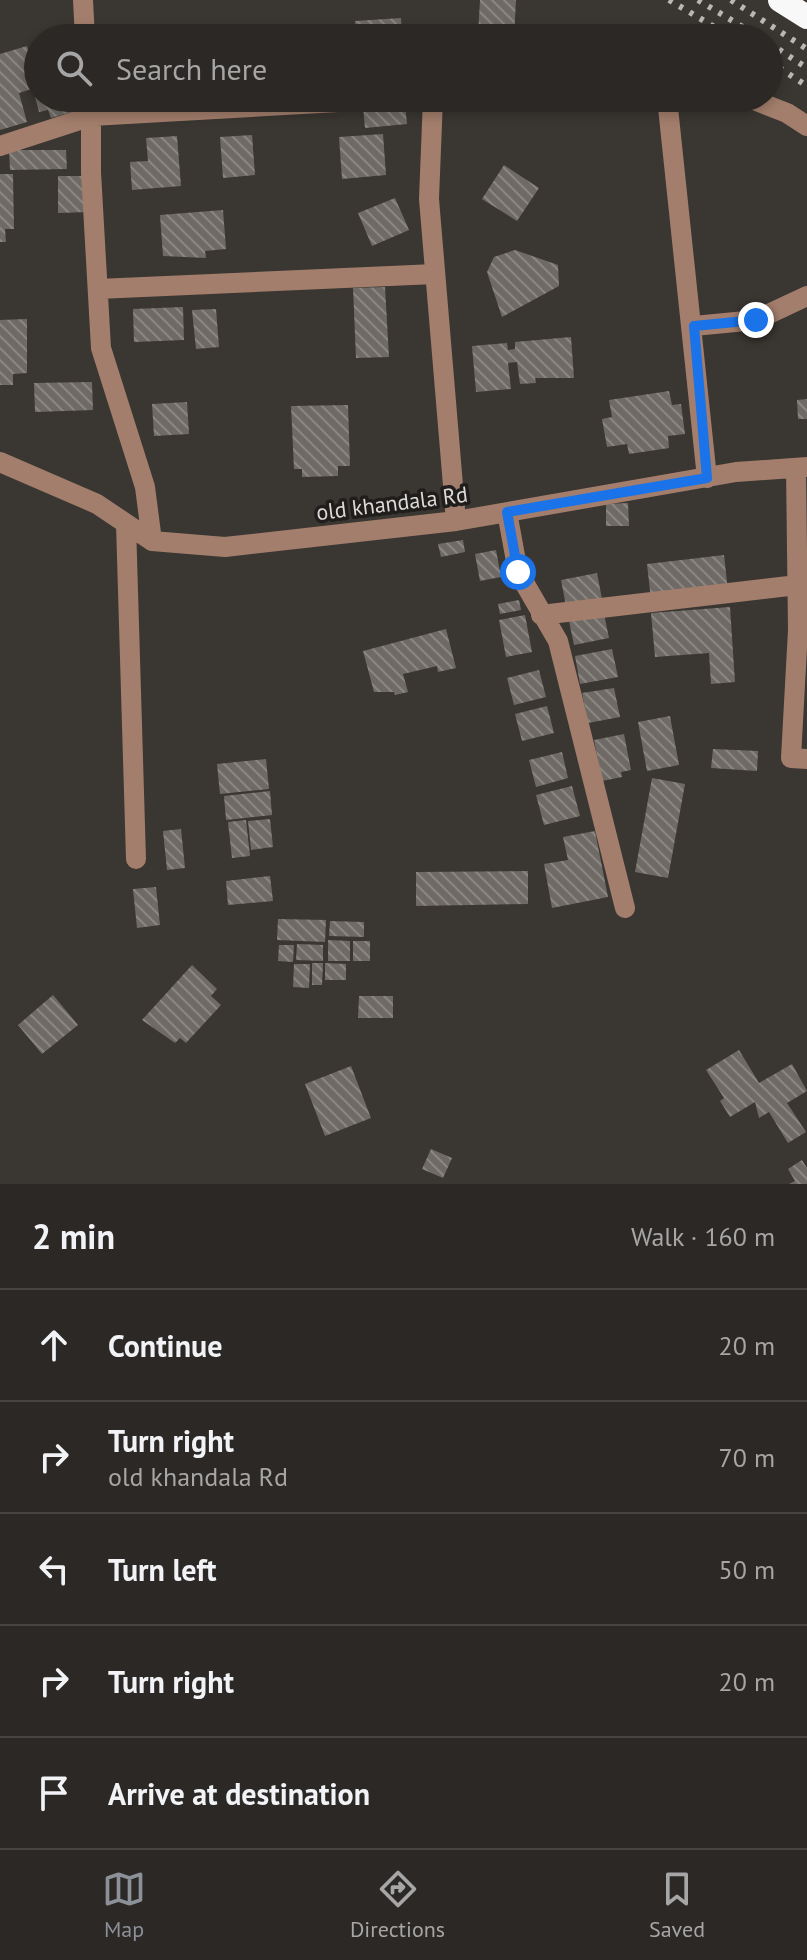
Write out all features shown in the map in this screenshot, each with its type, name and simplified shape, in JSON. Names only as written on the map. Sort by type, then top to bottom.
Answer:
[{"type":"highway","points":[[780,0],[807,17]]},
{"type":"street","points":[[83,0],[84,24]]},
{"type":"street","points":[[783,111],[807,126]]},
{"type":"street","points":[[0,146],[79,112]]},
{"type":"street","points":[[91,112],[91,172],[101,348],[145,487],[152,541]]},
{"type":"street","points":[[432,112],[429,199],[456,521]]},
{"type":"street","points":[[669,112],[694,326],[707,478]]},
{"type":"street","points":[[98,289],[435,274]]},
{"type":"street","points":[[694,326],[756,320],[807,296]]},
{"type":"street","name":"old khandala Rd","points":[[0,462],[97,504],[152,541],[225,547],[456,521],[707,478],[801,468]]},
{"type":"street","points":[[801,468],[791,758],[807,759]]},
{"type":"street","points":[[507,512],[518,572],[558,641],[625,908]]},
{"type":"street","points":[[126,524],[136,859]]},
{"type":"street","points":[[541,615],[797,585]]},
{"type":"building","points":[[480,0],[516,0],[515,24],[479,24]]},
{"type":"building","points":[[401,18],[401,24],[355,24],[355,21]]},
{"type":"building","points":[[24,47],[24,91],[19,93],[27,122],[0,130],[0,54]]},
{"type":"building","points":[[49,112],[72,112],[51,118]]},
{"type":"building","points":[[363,112],[406,112],[407,124],[365,128]]},
{"type":"building","points":[[383,134],[386,175],[342,179],[339,137]]},
{"type":"building","points":[[252,135],[255,175],[223,178],[220,137]]},
{"type":"building","points":[[177,136],[181,186],[132,190],[130,162],[148,161],[146,138]]},
{"type":"building","points":[[9,150],[66,150],[67,169],[10,170]]},
{"type":"building","points":[[504,165],[539,188],[517,221],[482,199]]},
{"type":"building","points":[[0,174],[13,174],[14,229],[5,229],[6,242],[0,242]]},
{"type":"building","points":[[58,176],[88,176],[88,212],[58,213]]},
{"type":"building","points":[[395,198],[409,230],[372,246],[358,213]]},
{"type":"building","points":[[223,210],[226,249],[205,251],[206,258],[163,256],[160,215]]},
{"type":"building","points":[[515,250],[558,265],[559,286],[502,317],[487,272],[494,257]]},
{"type":"building","points":[[385,287],[389,357],[356,358],[353,288]]},
{"type":"building","points":[[183,307],[184,340],[134,342],[133,309]]},
{"type":"building","points":[[216,309],[219,347],[196,349],[192,310]]},
{"type":"building","points":[[27,319],[27,373],[13,374],[13,385],[0,385],[0,320]]},
{"type":"building","points":[[571,337],[574,378],[535,378],[536,383],[520,384],[517,362],[508,363],[511,389],[476,392],[472,346],[507,343],[508,350],[515,349],[515,342]]},
{"type":"building","points":[[92,382],[93,410],[35,412],[34,383]]},
{"type":"building","points":[[669,391],[672,405],[681,404],[685,434],[668,436],[669,448],[629,454],[627,444],[607,447],[602,419],[612,417],[609,400]]},
{"type":"building","points":[[807,399],[807,419],[798,419],[797,400]]},
{"type":"building","points":[[187,402],[189,434],[154,436],[152,404]]},
{"type":"building","points":[[348,405],[350,466],[338,466],[338,476],[302,477],[302,469],[294,469],[291,406]]},
{"type":"building","points":[[628,503],[629,526],[606,526],[606,504]]},
{"type":"building","points":[[463,540],[465,552],[441,557],[438,544]]},
{"type":"building","points":[[496,550],[501,577],[480,581],[475,554]]},
{"type":"building","points":[[724,555],[728,591],[651,600],[647,564]]},
{"type":"building","points":[[597,573],[603,604],[567,611],[561,580]]},
{"type":"building","points":[[519,600],[521,610],[500,614],[498,604]]},
{"type":"building","points":[[730,607],[735,682],[711,684],[709,653],[655,657],[651,613]]},
{"type":"building","points":[[603,609],[609,638],[574,645],[568,616]]},
{"type":"building","points":[[525,615],[532,652],[506,657],[499,620]]},
{"type":"building","points":[[446,629],[456,668],[438,672],[437,666],[403,674],[408,692],[395,695],[394,692],[374,692],[363,651]]},
{"type":"building","points":[[612,649],[618,677],[580,684],[575,656]]},
{"type":"building","points":[[539,670],[546,697],[514,705],[507,678]]},
{"type":"building","points":[[614,688],[620,717],[588,723],[582,693]]},
{"type":"building","points":[[547,706],[554,733],[522,741],[515,714]]},
{"type":"building","points":[[670,716],[679,765],[647,771],[638,722]]},
{"type":"building","points":[[624,734],[631,770],[621,772],[622,777],[602,781],[594,740]]},
{"type":"building","points":[[713,749],[758,751],[757,771],[711,768]]},
{"type":"building","points":[[562,752],[568,778],[536,787],[529,760]]},
{"type":"building","points":[[266,759],[269,789],[220,794],[217,764]]},
{"type":"building","points":[[652,778],[685,784],[668,878],[635,872]]},
{"type":"building","points":[[572,786],[580,816],[544,825],[536,795]]},
{"type":"building","points":[[270,791],[272,815],[226,820],[224,796]]},
{"type":"building","points":[[270,819],[273,847],[251,850],[248,821]]},
{"type":"building","points":[[246,820],[250,856],[232,858],[228,822]]},
{"type":"building","points":[[181,829],[185,868],[167,870],[163,831]]},
{"type":"building","points":[[595,831],[608,897],[552,908],[544,864],[568,860],[563,837]]},
{"type":"building","points":[[528,871],[528,904],[416,906],[416,872]]},
{"type":"building","points":[[270,876],[273,901],[228,905],[226,881]]},
{"type":"building","points":[[156,887],[160,925],[137,928],[133,889]]},
{"type":"building","points":[[278,919],[326,920],[325,942],[277,940]]},
{"type":"building","points":[[330,921],[364,922],[364,937],[329,936]]},
{"type":"building","points":[[328,940],[350,941],[350,961],[328,961]]},
{"type":"building","points":[[353,941],[370,941],[370,961],[353,961]]},
{"type":"building","points":[[297,944],[323,945],[323,961],[296,960]]},
{"type":"building","points":[[279,945],[294,945],[293,962],[278,961]]},
{"type":"building","points":[[312,963],[323,963],[322,985],[312,985]]},
{"type":"building","points":[[325,963],[346,964],[346,980],[325,980]]},
{"type":"building","points":[[294,964],[310,964],[309,988],[293,987]]},
{"type":"building","points":[[192,965],[217,989],[211,996],[221,1005],[186,1043],[180,1038],[175,1043],[142,1020]]},
{"type":"building","points":[[53,995],[78,1025],[42,1054],[18,1025]]},
{"type":"building","points":[[359,996],[393,996],[393,1018],[358,1018]]},
{"type":"building","points":[[739,1050],[759,1083],[792,1064],[807,1091],[787,1103],[806,1132],[788,1143],[769,1112],[759,1118],[755,1102],[730,1117],[720,1101],[724,1098],[706,1070]]},
{"type":"building","points":[[351,1066],[371,1118],[325,1136],[305,1084]]},
{"type":"building","points":[[431,1149],[452,1158],[443,1178],[422,1169]]},
{"type":"building","points":[[802,1160],[807,1168],[807,1184],[789,1184],[795,1181],[788,1169]]},
{"type":"railway","points":[[669,0],[709,24]]},
{"type":"railway","points":[[698,0],[738,24]]},
{"type":"railway","points":[[731,0],[768,24]]},
{"type":"railway","points":[[783,34],[807,49]]},
{"type":"railway","points":[[783,52],[807,68]]},
{"type":"railway","points":[[783,70],[807,86]]},
{"type":"route","points":[[518,572],[507,512],[707,478],[694,326],[756,320]]}]
